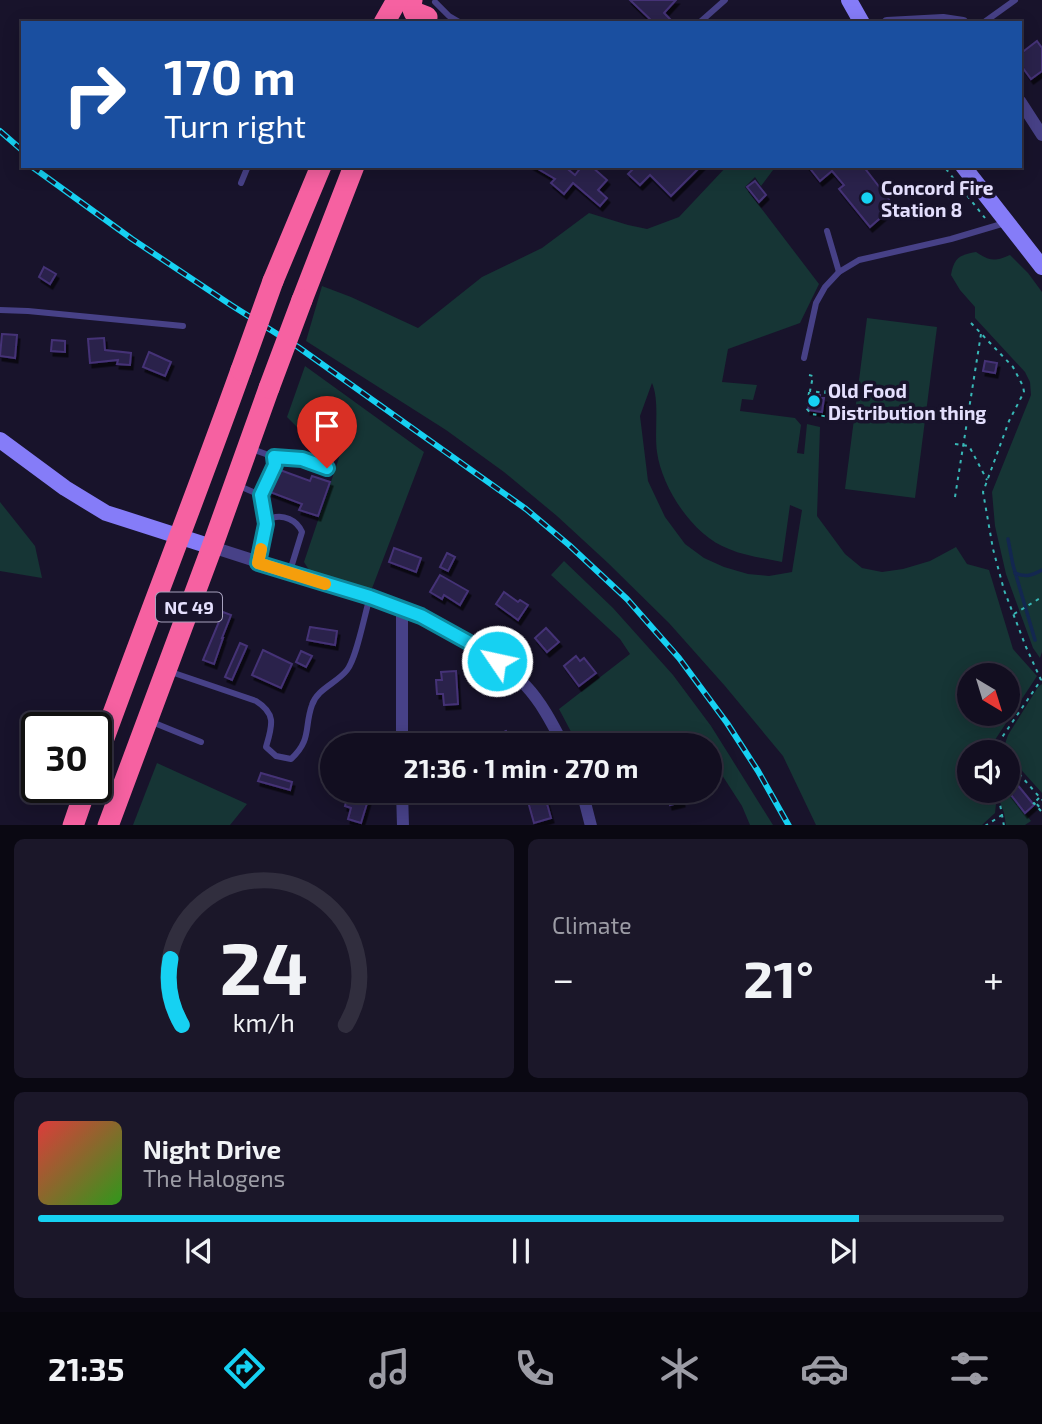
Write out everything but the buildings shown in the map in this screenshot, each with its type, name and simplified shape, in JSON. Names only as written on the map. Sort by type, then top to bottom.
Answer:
[{"type":"highway","points":[[385,21],[397,0]]},
{"type":"highway","points":[[412,0],[414,12],[430,10]]},
{"type":"highway","name":"NC 49","points":[[112,716],[273,282],[320,168]]},
{"type":"highway","name":"NC 49","points":[[108,825],[353,168]]},
{"type":"highway","points":[[73,825],[81,803]]},
{"type":"street","points":[[849,0],[861,21]]},
{"type":"street","points":[[924,21],[950,21]]},
{"type":"street","points":[[1022,105],[1042,135]]},
{"type":"street","points":[[965,168],[1042,267]]},
{"type":"street","points":[[0,440],[65,488],[106,513],[370,597],[421,616],[497,661],[526,686],[557,733]]},
{"type":"street","points":[[402,608],[402,733]]},
{"type":"street","points":[[402,803],[402,825]]},
{"type":"street","points":[[585,803],[591,825]]},
{"type":"lane","points":[[701,21],[724,0]]},
{"type":"lane","points":[[987,21],[1015,0]]},
{"type":"lane","points":[[430,10],[458,21]]},
{"type":"lane","points":[[241,183],[247,168]]},
{"type":"lane","points":[[804,358],[816,303],[825,287],[839,272],[859,260],[1007,223]]},
{"type":"lane","points":[[827,231],[839,272]]},
{"type":"lane","points":[[0,310],[183,326]]},
{"type":"lane","points":[[247,447],[274,457],[302,459],[327,468]]},
{"type":"lane","points":[[258,563],[266,524],[261,495],[275,465],[274,457]]},
{"type":"lane","points":[[234,484],[261,495]]},
{"type":"lane","points":[[266,524],[272,518],[283,516],[301,528],[302,537],[289,573]]},
{"type":"lane","points":[[166,670],[256,701],[265,707],[271,715],[272,726],[266,747],[276,756],[291,759],[305,741],[315,698],[342,676],[354,659],[370,597]]},
{"type":"lane","points":[[147,720],[201,742]]},
{"type":"path","points":[[946,169],[985,218]]},
{"type":"path","points":[[971,323],[1013,367],[1024,392],[1009,421],[983,492],[1004,590],[1041,680],[1000,740]]},
{"type":"path","points":[[954,497],[981,333]]},
{"type":"path","points":[[809,376],[813,376],[807,410],[811,414],[830,417]]},
{"type":"path","points":[[810,391],[833,391]]},
{"type":"path","points":[[955,444],[969,446],[988,481]]},
{"type":"path","points":[[1014,614],[1042,597]]},
{"type":"path","points":[[1020,776],[1041,799],[1035,802],[1042,811]]},
{"type":"path","points":[[999,803],[1004,825]]},
{"type":"path","points":[[1034,804],[1042,811]]},
{"type":"path","points":[[985,825],[1003,814]]},
{"type":"green space","points":[[725,168],[774,168],[761,186],[755,177],[745,187],[819,284],[800,323],[728,349],[722,382],[757,385],[753,400],[742,399],[740,411],[795,418],[801,425],[797,453],[804,454],[807,424],[820,427],[817,516],[845,554],[862,568],[882,572],[903,569],[930,561],[956,547],[967,564],[989,570],[1013,649],[1037,676],[1020,702],[1020,663],[957,663],[957,726],[1004,726],[995,740],[957,740],[957,803],[996,804],[995,813],[982,825],[816,825],[783,756],[669,623],[608,563],[504,472],[446,430],[306,341],[322,286],[418,328],[482,277],[542,248],[589,213],[647,229],[679,217]],"holes":[[[652,383],[656,399],[656,443],[660,466],[681,509],[716,543],[741,553],[782,562],[790,505],[802,510],[792,572],[769,576],[748,574],[704,558],[685,544],[665,517],[648,481],[640,416]]]},
{"type":"green space","points":[[976,252],[992,260],[1010,255],[1042,292],[1040,658],[1033,648],[1006,574],[995,526],[992,492],[1031,395],[1030,382],[1025,372],[975,318],[975,307],[951,275],[958,258]]},
{"type":"green space","points":[[867,318],[937,327],[915,498],[845,489]]},
{"type":"green space","points":[[305,366],[424,452],[371,591],[309,570],[304,562],[341,452],[310,440],[287,417]]},
{"type":"green space","points":[[0,502],[35,546],[42,578],[0,571]]},
{"type":"green space","points":[[564,561],[613,608],[673,675],[715,733],[572,733],[559,709],[630,654],[620,639],[551,575]]},
{"type":"green space","points":[[1042,684],[1042,793],[1020,768],[1020,740],[1006,740],[1014,726],[1020,726],[1020,716]]},
{"type":"green space","points":[[722,744],[773,825],[750,825],[742,806],[722,775]]},
{"type":"green space","points":[[157,763],[247,804],[230,825],[133,825]]},
{"type":"green space","points":[[1000,803],[1017,803],[1031,821],[1025,825],[1006,825]]},
{"type":"waterway","points":[[1008,539],[1035,640]]},
{"type":"waterway","points":[[1015,573],[1029,575],[1042,570]]},
{"type":"railway","points":[[0,131],[21,149]]},
{"type":"railway","points":[[34,168],[132,239],[298,347],[526,509],[569,545],[627,599],[679,658],[727,723],[788,825]]},
{"type":"slow traffic","points":[[261,549],[258,563],[325,584]]},
{"type":"place","name":"Concord Fire Station 8","points":[[867,198]]},
{"type":"place","name":"Old Food Distribution thing","points":[[814,401]]},
{"type":"route","points":[[327,468],[302,459],[274,457],[275,465],[261,495],[266,524],[258,563],[402,608],[449,631],[497,661]]}]
